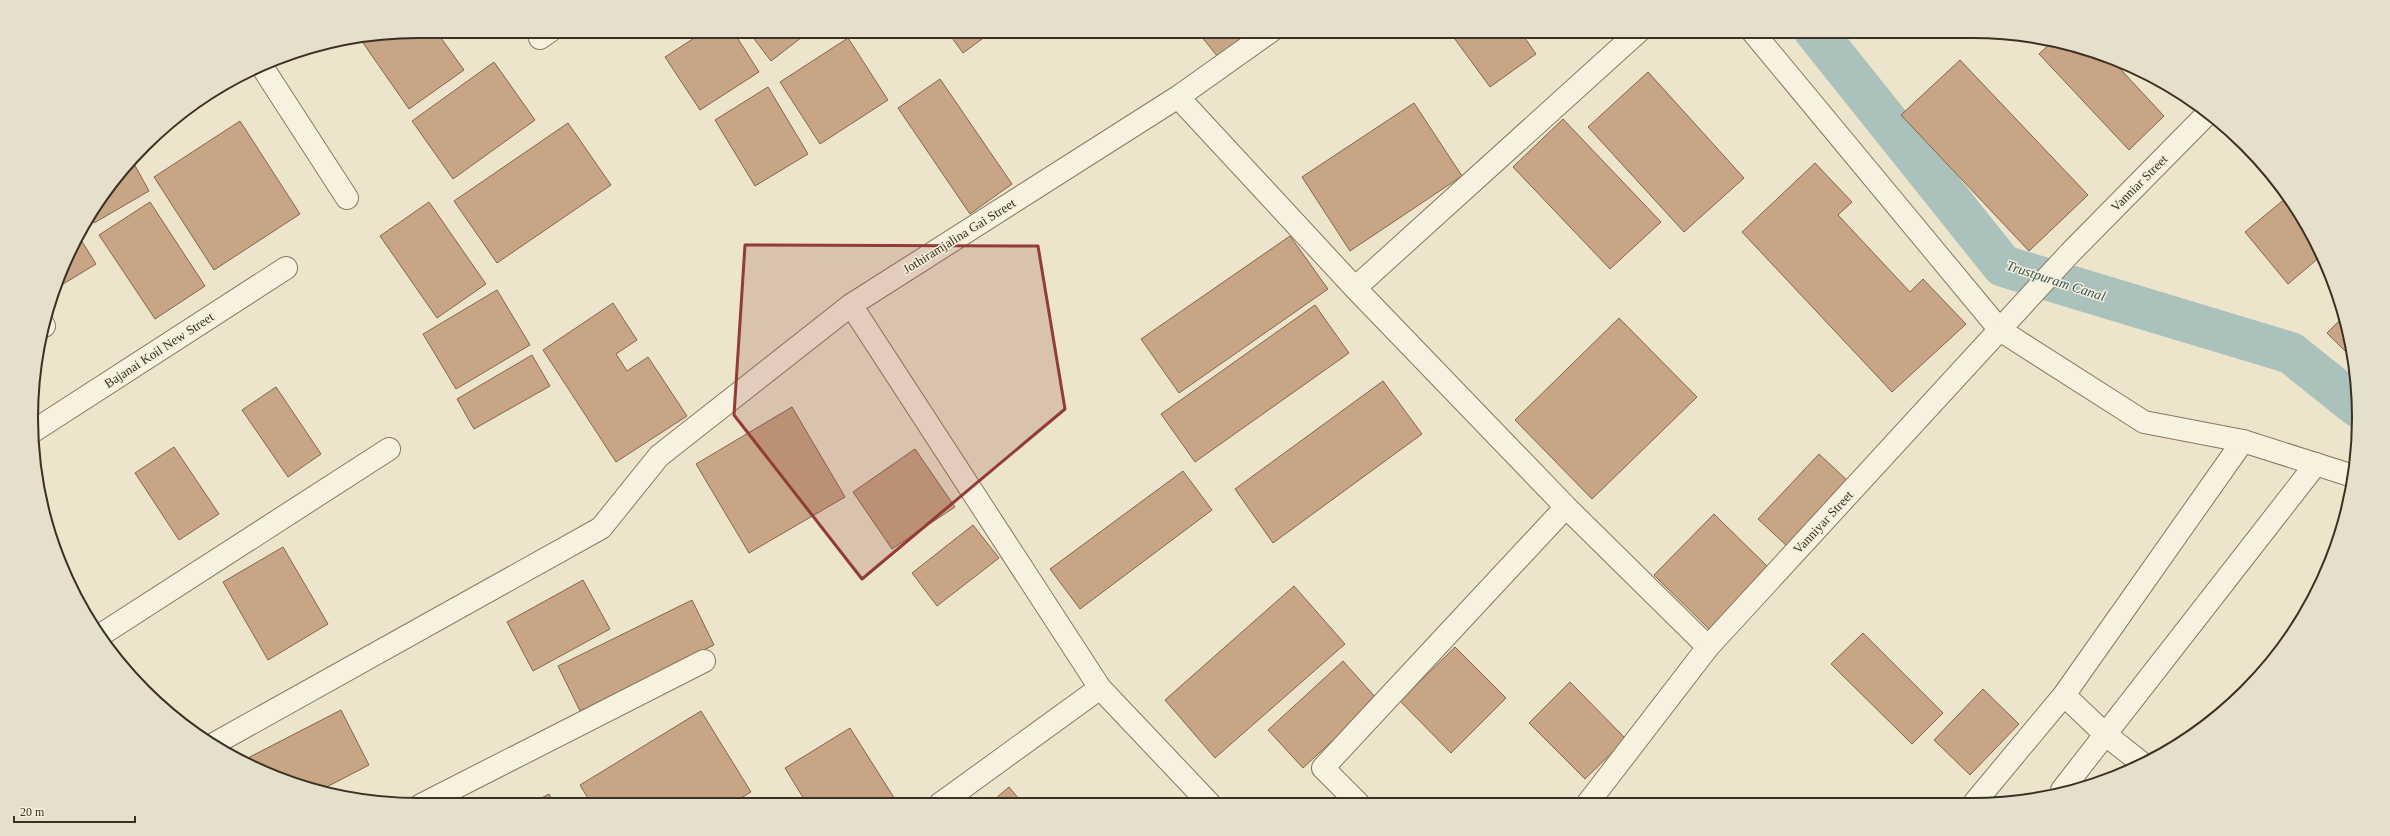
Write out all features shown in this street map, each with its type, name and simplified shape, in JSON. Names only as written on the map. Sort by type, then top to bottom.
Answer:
[{"type":"street","name":"Jothiramjalina Gai Street","points":[[219,741],[601,528],[659,456],[851,305],[1178,97],[1261,38]]},
{"type":"street","points":[[1355,288],[1631,38]]},
{"type":"street","points":[[1758,38],[2000,330],[2144,422],[2242,441],[2348,474]]},
{"type":"street","points":[[265,71],[347,198]]},
{"type":"street","points":[[1178,97],[1355,288],[1566,507],[1708,647]]},
{"type":"street","name":"Vanniar Street","points":[[2070,253],[2204,117]]},
{"type":"street","name":"Vanniyar Street","points":[[1592,798],[1708,647],[2070,253]]},
{"type":"street","name":"Bajanai Koil New Street","points":[[38,428],[286,268]]},
{"type":"street","points":[[851,305],[1100,688],[1204,798]]},
{"type":"street","points":[[1979,798],[2064,695],[2242,441]]},
{"type":"street","points":[[105,632],[389,449]]},
{"type":"street","points":[[2065,786],[2316,464]]},
{"type":"street","points":[[1353,798],[1323,768],[1566,507]]},
{"type":"street","points":[[435,798],[704,661]]},
{"type":"street","points":[[948,798],[1100,688]]},
{"type":"street","points":[[2064,695],[2106,734],[2138,760]]},
{"type":"highlighted area","points":[[745,245],[1038,246],[1065,409],[862,579],[734,415]]},
{"type":"building","points":[[441,38],[464,70],[409,109],[362,42],[393,39]]},
{"type":"building","points":[[694,38],[737,38],[759,72],[700,110],[665,57]]},
{"type":"building","points":[[753,38],[801,38],[771,61]]},
{"type":"building","points":[[848,38],[888,100],[820,144],[780,82]]},
{"type":"building","points":[[952,38],[983,38],[963,53]]},
{"type":"building","points":[[1203,38],[1241,38],[1218,57]]},
{"type":"building","points":[[1454,38],[1525,38],[1536,54],[1490,87]]},
{"type":"building","points":[[2048,46],[2094,58],[2119,68],[2164,116],[2129,150],[2039,54]]},
{"type":"building","points":[[1960,60],[2088,195],[2029,251],[1901,115]]},
{"type":"building","points":[[494,62],[535,120],[453,179],[412,121]]},
{"type":"building","points":[[1648,72],[1744,178],[1684,232],[1588,127]]},
{"type":"building","points":[[940,79],[1012,184],[970,214],[898,108]]},
{"type":"building","points":[[768,87],[808,154],[755,186],[715,120]]},
{"type":"building","points":[[1414,103],[1462,176],[1350,251],[1302,177]]},
{"type":"building","points":[[1563,119],[1661,222],[1610,269],[1513,167]]},
{"type":"building","points":[[240,121],[300,214],[214,270],[154,177]]},
{"type":"building","points":[[568,123],[611,185],[497,263],[454,201]]},
{"type":"building","points":[[1815,163],[1852,202],[1838,215],[1910,292],[1923,279],[1966,324],[1892,392],[1742,232]]},
{"type":"building","points":[[134,164],[149,191],[94,223],[93,221],[102,207]]},
{"type":"building","points":[[2283,200],[2301,228],[2317,259],[2288,284],[2245,232]]},
{"type":"building","points":[[150,202],[205,286],[155,319],[99,235]]},
{"type":"building","points":[[429,202],[486,284],[437,318],[380,236]]},
{"type":"building","points":[[1290,236],[1328,289],[1179,393],[1141,339]]},
{"type":"building","points":[[82,241],[96,264],[63,284]]},
{"type":"building","points":[[497,290],[530,345],[456,389],[423,334]]},
{"type":"building","points":[[613,303],[637,340],[616,354],[627,371],[648,357],[687,416],[616,462],[543,350]]},
{"type":"building","points":[[1315,305],[1349,353],[1195,462],[1161,414]]},
{"type":"building","points":[[1619,318],[1697,397],[1592,499],[1515,420]]},
{"type":"building","points":[[2339,321],[2346,352],[2327,333]]},
{"type":"building","points":[[532,355],[550,386],[474,429],[457,399]]},
{"type":"building","points":[[1383,381],[1422,434],[1273,543],[1235,489]]},
{"type":"building","points":[[276,387],[321,454],[288,477],[242,410]]},
{"type":"building","points":[[792,407],[845,497],[749,553],[696,464]]},
{"type":"building","points":[[174,447],[219,514],[179,540],[135,473]]},
{"type":"building","points":[[915,449],[955,507],[892,549],[853,492]]},
{"type":"building","points":[[1819,454],[1849,482],[1788,547],[1758,519]]},
{"type":"building","points":[[1183,471],[1212,510],[1080,609],[1050,569]]},
{"type":"building","points":[[1714,514],[1769,568],[1709,629],[1654,575]]},
{"type":"building","points":[[973,525],[999,558],[937,606],[912,573]]},
{"type":"building","points":[[283,547],[328,624],[268,660],[223,582]]},
{"type":"building","points":[[583,580],[610,629],[533,671],[507,622]]},
{"type":"building","points":[[1294,586],[1345,644],[1215,758],[1165,700]]},
{"type":"building","points":[[692,600],[714,645],[580,711],[558,666]]},
{"type":"building","points":[[1863,633],[1943,713],[1912,744],[1831,664]]},
{"type":"building","points":[[1455,647],[1506,698],[1451,753],[1400,701]]},
{"type":"building","points":[[1343,661],[1377,699],[1303,768],[1268,730]]},
{"type":"building","points":[[1570,682],[1626,739],[1585,779],[1529,723]]},
{"type":"building","points":[[1983,689],[2019,724],[1970,775],[1934,740]]},
{"type":"building","points":[[341,710],[369,765],[327,787],[296,778],[248,758]]},
{"type":"building","points":[[701,711],[751,792],[741,798],[588,798],[580,785]]},
{"type":"building","points":[[850,728],[894,798],[803,798],[785,768]]},
{"type":"building","points":[[1009,787],[1018,798],[996,798]]},
{"type":"building","points":[[549,794],[551,798],[541,798]]},
{"type":"waterway","name":"Trustpuram Canal","points":[[1821,38],[2003,266],[2291,353],[2351,401]]}]
